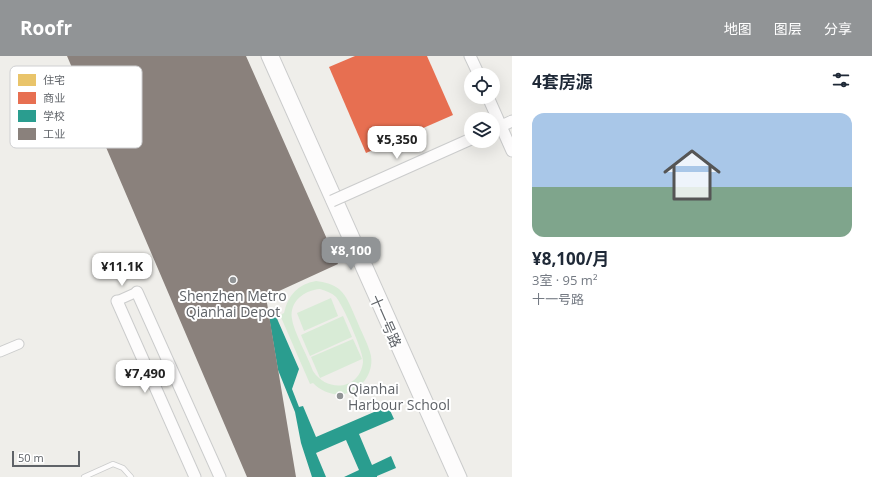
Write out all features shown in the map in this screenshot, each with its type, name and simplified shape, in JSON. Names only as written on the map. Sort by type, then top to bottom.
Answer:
[{"type":"street","name":"十一号路","points":[[267,56],[455,477]]},
{"type":"street","points":[[274,56],[462,477]]},
{"type":"street","points":[[470,56],[475,68]]},
{"type":"street","points":[[500,127],[512,121]]},
{"type":"street","points":[[500,132],[512,150]]},
{"type":"street","points":[[332,201],[464,142]]},
{"type":"street","points":[[195,477],[117,301],[136,292],[220,477]]},
{"type":"street","points":[[0,352],[18,344]]},
{"type":"lane","points":[[84,477],[113,464],[123,468],[131,477]]},
{"type":"green space","points":[[310,282],[322,282],[336,287],[342,292],[350,304],[369,348],[371,366],[369,373],[362,384],[351,392],[344,394],[331,394],[323,391],[313,383],[310,384],[280,315],[284,313],[288,301],[295,291]],"holes":[[[320,289],[329,292],[336,297],[343,309],[360,349],[363,362],[361,371],[350,383],[334,385],[326,383],[319,378],[313,371],[295,331],[292,319],[295,302],[303,294]]]},
{"type":"green space","points":[[331,298],[338,316],[304,331],[297,313]]},
{"type":"green space","points":[[343,316],[352,337],[310,356],[301,335]]},
{"type":"green space","points":[[353,339],[362,359],[320,378],[311,357]]},
{"type":"building: 住宅","points":[[93,56],[119,56],[124,66],[97,66]]},
{"type":"building: 住宅","points":[[142,107],[169,170],[147,180],[133,148],[142,148]]},
{"type":"building: 住宅","points":[[279,145],[294,179],[249,199],[234,165]]},
{"type":"building: 住宅","points":[[195,182],[210,216],[161,238],[145,204]]},
{"type":"building: 住宅","points":[[316,227],[331,261],[286,282],[270,247]]},
{"type":"building: 住宅","points":[[231,264],[246,299],[197,321],[182,286]]},
{"type":"building: 住宅","points":[[227,334],[257,401],[235,410],[205,343]]},
{"type":"building: 住宅","points":[[263,414],[291,477],[264,477],[241,424]]},
{"type":"building: 商业","points":[[355,56],[427,56],[453,115],[366,153],[329,67]]},
{"type":"building: 学校","points":[[275,314],[299,369],[292,389],[299,407],[303,406],[316,437],[388,406],[394,419],[359,434],[372,465],[391,456],[396,468],[377,477],[344,477],[359,470],[346,440],[316,453],[326,477],[312,477],[301,443],[295,412],[278,370],[269,317]]},
{"type":"building: 工业","name":"Shenzhen Metro Qianhai Depot","points":[[67,56],[246,56],[338,264],[266,297],[296,477],[247,477],[106,148],[142,148],[142,66],[71,66]]},
{"type":"place","name":"Shenzhen Metro Qianhai Depot","points":[[233,280]]},
{"type":"place","name":"Qianhai Harbour School","points":[[340,396]]}]
